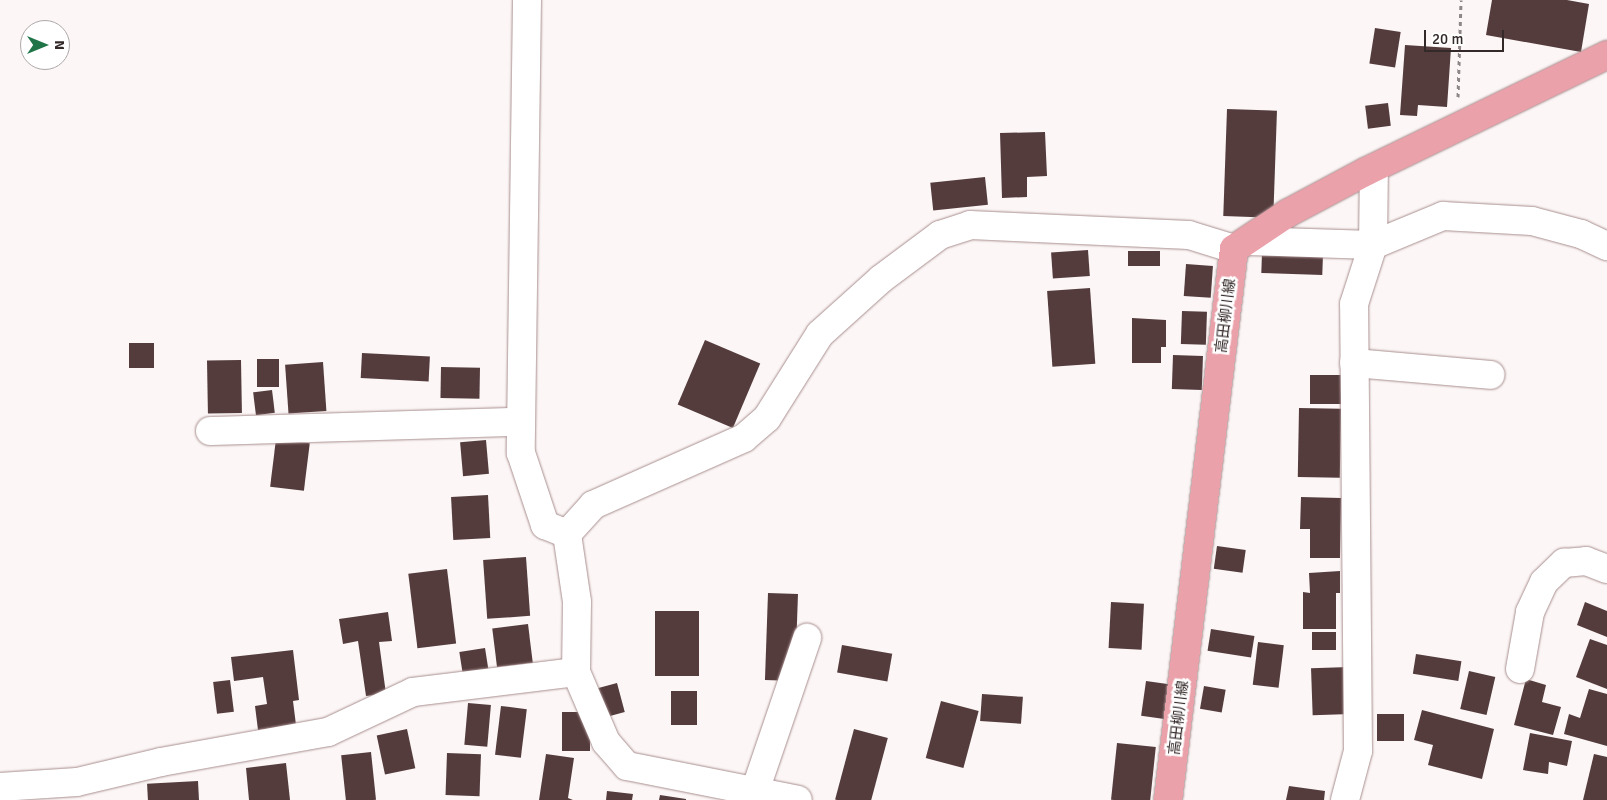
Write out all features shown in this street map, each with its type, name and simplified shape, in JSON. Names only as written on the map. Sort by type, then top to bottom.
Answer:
[{"type":"main road","points":[[1241,245],[1288,213],[1374,168],[1607,55]]},
{"type":"main road","name":"高田柳川線","points":[[1168,800],[1241,245]]},
{"type":"street","points":[[526,0],[521,453],[545,525],[567,534]]},
{"type":"street","points":[[1345,800],[1358,751],[1354,304],[1373,246],[1374,168]]},
{"type":"street","points":[[567,534],[593,505],[744,438],[768,418],[820,334],[881,279],[940,235],[970,225],[1179,234],[1241,245],[1373,246],[1443,216],[1532,221],[1581,234],[1607,246]]},
{"type":"street","points":[[1354,363],[1490,375]]},
{"type":"street","points":[[210,431],[521,422]]},
{"type":"street","points":[[567,534],[578,602],[576,672],[606,742],[627,766],[798,800]]},
{"type":"street","points":[[1520,669],[1530,612],[1544,582],[1564,563],[1586,561],[1607,569]]},
{"type":"street","points":[[755,791],[806,638]]},
{"type":"street","points":[[0,788],[77,782],[161,762],[328,732],[413,692],[576,672]]},
{"type":"path","points":[[1457,128],[1461,0]]},
{"type":"building","points":[[1492,0],[1567,0],[1589,4],[1581,52],[1486,35]]},
{"type":"building","points":[[1375,28],[1401,32],[1395,68],[1369,64]]},
{"type":"building","points":[[1405,45],[1451,48],[1447,107],[1418,105],[1417,116],[1400,115]]},
{"type":"building","points":[[1388,103],[1391,126],[1368,129],[1365,106]]},
{"type":"building","points":[[1227,109],[1277,111],[1273,218],[1223,216]]},
{"type":"building","points":[[1045,132],[1047,176],[1027,177],[1027,197],[1002,198],[1000,133]]},
{"type":"building","points":[[985,177],[988,205],[933,211],[930,183]]},
{"type":"building","points":[[1088,250],[1090,276],[1053,279],[1051,253]]},
{"type":"building","points":[[1128,251],[1160,251],[1160,266],[1128,266]]},
{"type":"building","points":[[1262,253],[1323,255],[1322,275],[1261,273]]},
{"type":"building","points":[[1186,264],[1213,266],[1211,298],[1184,296]]},
{"type":"building","points":[[1090,288],[1095,364],[1052,367],[1047,291]]},
{"type":"building","points":[[1182,311],[1207,312],[1206,345],[1181,344]]},
{"type":"building","points":[[1132,318],[1166,320],[1166,347],[1161,347],[1161,363],[1132,363]]},
{"type":"building","points":[[705,340],[760,363],[733,428],[678,404]]},
{"type":"building","points":[[129,343],[154,343],[154,368],[129,368]]},
{"type":"building","points":[[362,353],[430,357],[429,382],[361,378]]},
{"type":"building","points":[[1173,355],[1203,356],[1202,390],[1172,389]]},
{"type":"building","points":[[257,359],[279,359],[279,387],[257,387]]},
{"type":"building","points":[[241,360],[242,413],[208,414],[207,361]]},
{"type":"building","points":[[323,362],[326,411],[289,414],[285,365]]},
{"type":"building","points":[[441,367],[480,368],[479,399],[440,398]]},
{"type":"building","points":[[1310,375],[1343,375],[1343,404],[1310,404]]},
{"type":"building","points":[[272,390],[275,413],[256,415],[253,392]]},
{"type":"building","points":[[1299,408],[1341,409],[1340,478],[1298,477]]},
{"type":"building","points":[[276,439],[310,443],[304,491],[270,487]]},
{"type":"building","points":[[486,440],[489,474],[463,476],[460,442]]},
{"type":"building","points":[[488,495],[490,538],[453,540],[451,497]]},
{"type":"building","points":[[1301,497],[1341,498],[1340,558],[1310,558],[1310,529],[1300,529]]},
{"type":"building","points":[[1217,546],[1246,550],[1243,573],[1214,569]]},
{"type":"building","points":[[526,557],[530,616],[487,619],[483,560]]},
{"type":"building","points":[[447,569],[456,643],[417,648],[408,574]]},
{"type":"building","points":[[1340,571],[1340,593],[1336,593],[1336,629],[1303,629],[1303,592],[1310,593],[1309,573]]},
{"type":"building","points":[[768,593],[798,594],[795,681],[765,680]]},
{"type":"building","points":[[1111,602],[1144,604],[1142,650],[1109,648]]},
{"type":"building","points":[[1585,602],[1607,611],[1607,637],[1577,625]]},
{"type":"building","points":[[655,611],[699,611],[699,676],[655,676]]},
{"type":"building","points":[[388,612],[392,641],[379,642],[386,694],[366,696],[358,641],[343,644],[339,619]]},
{"type":"building","points":[[528,624],[533,663],[497,667],[492,628]]},
{"type":"building","points":[[1211,629],[1254,636],[1251,658],[1208,651]]},
{"type":"building","points":[[1312,632],[1336,632],[1336,650],[1312,650]]},
{"type":"building","points":[[1590,639],[1607,645],[1607,689],[1576,677]]},
{"type":"building","points":[[1258,642],[1284,645],[1279,688],[1253,685]]},
{"type":"building","points":[[842,645],[892,654],[887,681],[837,673]]},
{"type":"building","points":[[485,648],[489,673],[463,677],[459,652]]},
{"type":"building","points":[[293,650],[299,700],[293,701],[296,725],[258,730],[255,706],[267,704],[263,677],[234,681],[231,657]]},
{"type":"building","points":[[1416,654],[1461,661],[1458,681],[1413,674]]},
{"type":"building","points":[[1349,667],[1351,714],[1313,715],[1311,668]]},
{"type":"building","points":[[1469,671],[1495,677],[1487,715],[1460,709]]},
{"type":"building","points":[[1526,679],[1546,685],[1542,702],[1561,707],[1553,735],[1514,725]]},
{"type":"building","points":[[230,680],[234,712],[217,714],[213,682]]},
{"type":"building","points":[[1146,681],[1173,685],[1168,719],[1141,716]]},
{"type":"building","points":[[617,683],[625,712],[604,718],[596,689]]},
{"type":"building","points":[[1204,686],[1226,690],[1222,712],[1200,709]]},
{"type":"building","points":[[1589,689],[1607,694],[1607,746],[1564,734],[1569,714],[1580,718]]},
{"type":"building","points":[[671,691],[697,691],[697,725],[671,725]]},
{"type":"building","points":[[982,694],[1023,697],[1021,724],[980,721]]},
{"type":"building","points":[[941,701],[979,711],[963,768],[926,758]]},
{"type":"building","points":[[468,703],[491,705],[487,747],[464,745]]},
{"type":"building","points":[[501,706],[527,709],[521,758],[495,755]]},
{"type":"building","points":[[1422,710],[1494,729],[1482,779],[1428,765],[1433,745],[1414,740]]},
{"type":"building","points":[[562,712],[590,712],[590,751],[562,751]]},
{"type":"building","points":[[1377,714],[1404,714],[1404,741],[1377,741]]},
{"type":"building","points":[[407,729],[415,768],[385,775],[377,735]]},
{"type":"building","points":[[854,729],[888,738],[871,800],[835,800]]},
{"type":"building","points":[[1530,733],[1572,741],[1567,766],[1549,762],[1548,774],[1523,770]]},
{"type":"building","points":[[1117,743],[1156,747],[1150,800],[1111,800]]},
{"type":"building","points":[[371,752],[376,800],[346,800],[341,755]]},
{"type":"building","points":[[447,753],[481,754],[480,796],[446,795]]},
{"type":"building","points":[[546,754],[574,758],[568,798],[573,800],[539,800]]},
{"type":"building","points":[[1594,754],[1607,757],[1607,800],[1583,800]]},
{"type":"building","points":[[286,763],[290,800],[249,800],[246,768]]},
{"type":"building","points":[[198,781],[199,800],[148,800],[147,784]]},
{"type":"building","points":[[1289,786],[1325,791],[1324,800],[1286,800]]},
{"type":"building","points":[[607,791],[633,794],[632,800],[606,800]]},
{"type":"building","points":[[660,795],[686,799],[686,800],[659,800]]}]
